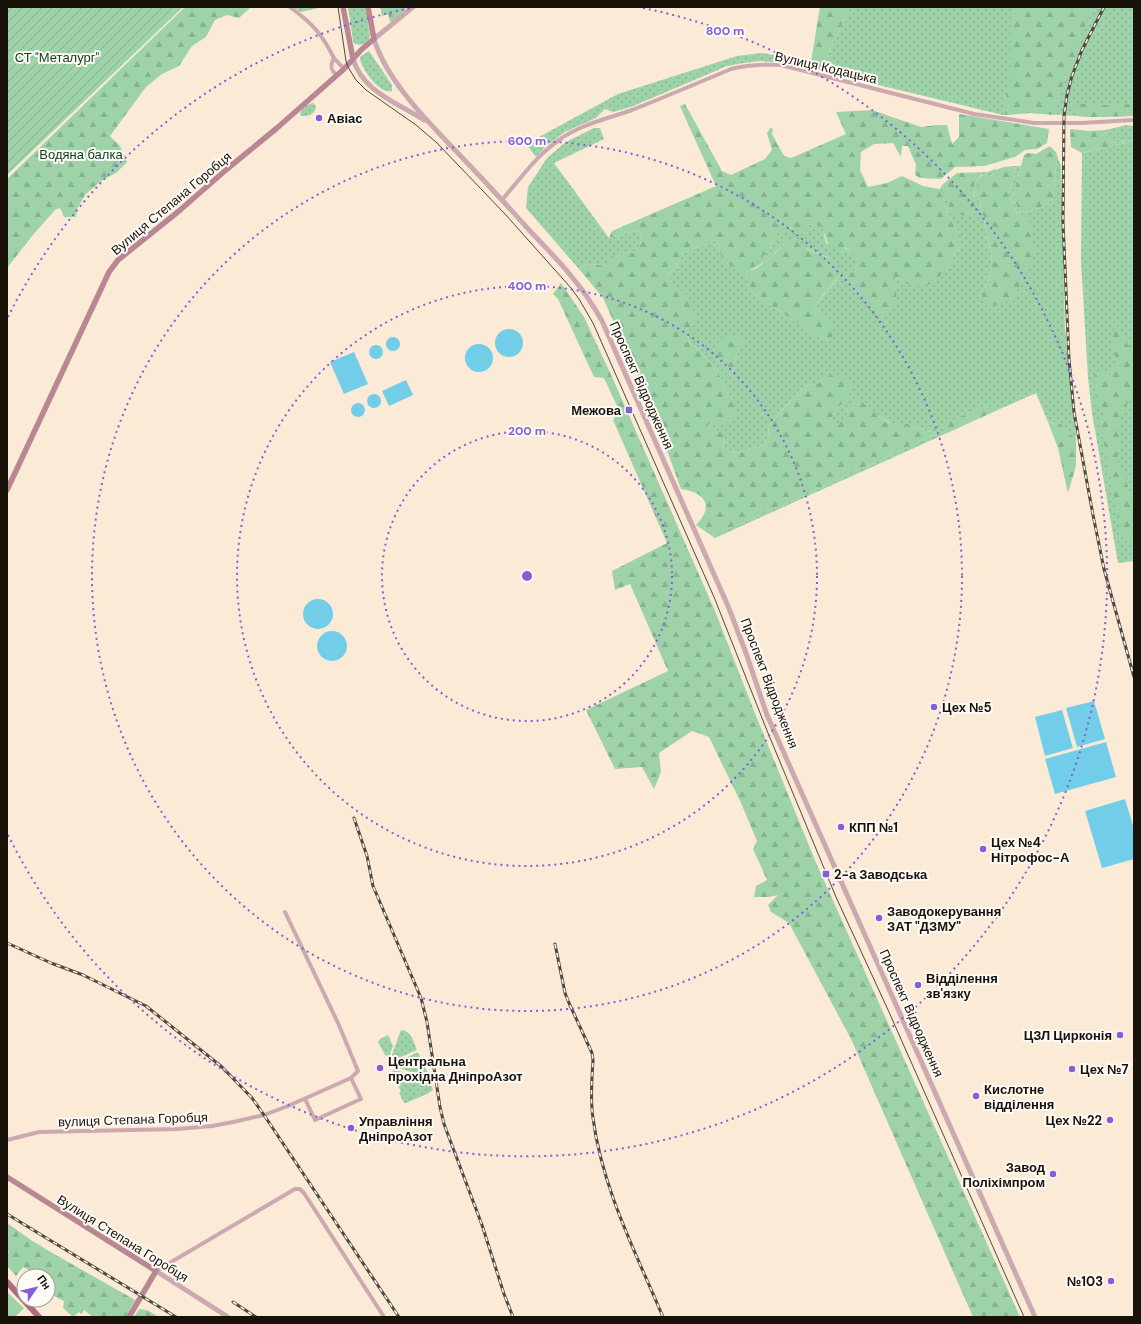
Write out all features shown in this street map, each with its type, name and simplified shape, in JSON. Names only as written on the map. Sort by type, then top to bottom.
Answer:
[{"type":"main road","name":"Проспект Відродження","points":[[343,7],[353,59]]},
{"type":"main road","name":"Проспект Відродження","points":[[368,7],[374,39]]},
{"type":"main road","name":"Вулиця Степана Горобця","points":[[7,490],[100,290],[109,272],[118,260],[179,211],[277,128],[344,69],[361,50],[374,39]]},
{"type":"main road","name":"Вулиця Степана Горобця","points":[[7,1177],[156,1271]]},
{"type":"main road","points":[[129,1317],[156,1271]]},
{"type":"main road","points":[[7,1282],[39,1317]]},
{"type":"street","points":[[290,7],[312,25],[326,42],[334,58],[344,69]]},
{"type":"street","points":[[374,39],[414,7]]},
{"type":"street","name":"Проспект Відродження","points":[[374,39],[381,57],[398,84],[428,122],[502,200],[582,288],[592,302],[602,321],[728,606],[767,715],[1035,1317]]},
{"type":"street","points":[[334,58],[331,66],[334,73],[337,75]]},
{"type":"street","name":"Проспект Відродження","points":[[353,59],[354,65],[373,89],[428,122]]},
{"type":"street","name":"Вулиця Кодацька","points":[[502,200],[548,148],[572,132],[731,69],[746,66],[762,64],[781,65],[974,114],[1034,123],[1081,123],[1134,120]]},
{"type":"street","points":[[285,912],[338,1023],[358,1071],[351,1078],[361,1099],[315,1120],[305,1099]]},
{"type":"street","name":"вулиця Степана Горобця","points":[[7,1140],[39,1132],[178,1129],[212,1126],[264,1115],[305,1099],[351,1078]]},
{"type":"street","points":[[156,1271],[295,1189],[300,1189],[384,1317]]},
{"type":"street","name":"Вулиця Степана Горобця","points":[[156,1271],[228,1317]]},
{"type":"green space","name":"СТ \"Металург\"","points":[[7,7],[183,7],[7,175]]},
{"type":"green space","name":"Водяна балка","points":[[185,7],[251,7],[239,18],[227,15],[215,20],[206,37],[192,46],[179,66],[162,74],[146,87],[110,136],[120,146],[127,162],[116,173],[101,181],[85,195],[77,209],[76,217],[64,217],[60,208],[55,210],[7,268],[7,179]]},
{"type":"green space","points":[[293,7],[323,7],[301,12]]},
{"type":"green space","points":[[348,7],[366,7],[370,37],[364,44],[355,44],[353,41]]},
{"type":"green space","points":[[380,7],[407,7],[400,16],[390,22],[388,14],[382,16]]},
{"type":"green space","points":[[820,7],[850,7],[820,71],[811,61]]},
{"type":"green space","points":[[850,7],[1134,7],[1134,116],[1094,117],[1030,113],[1003,115],[820,71]]},
{"type":"green space","points":[[1011,7],[1098,7],[1086,22],[1073,66],[1063,84],[1055,115],[1030,113],[1003,115],[1010,77]]},
{"type":"green space","points":[[369,51],[392,85],[392,91],[382,89],[372,80],[363,68],[360,57]]},
{"type":"green space","points":[[762,53],[811,61],[809,68],[783,63],[760,61],[727,66],[631,107],[613,112],[605,109],[596,118],[565,132],[546,146],[536,157],[526,144],[618,94],[737,56]]},
{"type":"green space","points":[[313,103],[316,106],[315,111],[309,115],[301,116],[300,114],[303,109]]},
{"type":"green space","points":[[1074,103],[1105,105],[1134,104],[1134,116],[1075,116]]},
{"type":"green space","points":[[685,104],[722,171],[731,175],[765,159],[772,150],[767,133],[770,128],[773,129],[772,134],[784,156],[791,158],[846,134],[836,112],[872,110],[921,127],[947,125],[952,144],[959,137],[959,114],[1049,129],[1047,143],[1037,149],[1025,150],[1015,157],[984,166],[955,167],[941,179],[920,178],[915,175],[916,165],[908,146],[902,146],[901,157],[893,143],[874,144],[861,152],[860,170],[868,187],[887,183],[902,176],[923,186],[939,189],[951,220],[961,236],[961,246],[952,258],[946,270],[931,284],[916,286],[904,283],[891,275],[896,290],[897,303],[886,310],[881,319],[857,296],[843,278],[854,271],[858,261],[854,253],[844,247],[843,252],[832,248],[827,242],[820,226],[807,224],[806,231],[802,234],[792,227],[776,234],[770,249],[749,271],[757,268],[788,240],[797,239],[807,249],[829,258],[839,265],[841,274],[815,307],[830,322],[835,334],[829,340],[813,334],[753,293],[747,282],[746,274],[725,262],[715,240],[683,253],[678,264],[668,275],[675,288],[683,290],[689,299],[695,320],[687,335],[691,345],[699,349],[722,379],[727,392],[733,399],[735,418],[725,423],[709,423],[707,428],[721,431],[725,439],[723,449],[738,453],[764,445],[768,437],[769,426],[779,413],[805,386],[816,384],[830,375],[850,379],[855,386],[843,403],[834,411],[833,424],[838,426],[847,414],[848,408],[858,399],[889,423],[905,423],[927,431],[938,433],[712,536],[696,525],[705,513],[706,505],[701,497],[696,493],[681,489],[648,398],[603,298],[579,269],[587,264],[607,266],[609,257],[624,253],[633,253],[640,245],[642,236],[638,230],[609,238],[612,231],[716,186],[680,106]]},
{"type":"green space","points":[[1126,125],[1134,126],[1134,139],[1115,143],[1105,138],[1106,130]]},
{"type":"green space","points":[[594,128],[600,128],[604,139],[554,163],[609,238],[638,230],[642,236],[640,245],[633,253],[624,253],[607,266],[587,264],[579,269],[526,208],[528,187],[547,158],[566,142]]},
{"type":"green space","points":[[1070,129],[1089,131],[1106,130],[1105,138],[1115,143],[1134,139],[1134,141],[1082,153],[1071,147]]},
{"type":"green space","points":[[1134,141],[1134,561],[1118,563],[1092,413],[1088,377],[1081,262],[1082,153]]},
{"type":"green space","points":[[1050,146],[1056,152],[1058,158],[1053,198],[1045,206],[1025,213],[1019,212],[1013,195],[1024,155],[1028,153],[1036,154]]},
{"type":"green space","points":[[1058,158],[1061,166],[1065,328],[1076,438],[1071,435],[1060,423],[1048,422],[1036,393],[1000,409],[985,406],[944,424],[945,434],[715,538],[712,536],[938,433],[927,431],[905,423],[890,423],[876,414],[848,408],[847,414],[838,427],[832,424],[834,411],[843,403],[830,375],[816,384],[805,386],[779,413],[769,426],[768,437],[764,445],[738,453],[723,449],[725,439],[707,428],[709,423],[725,423],[733,399],[727,392],[722,379],[699,349],[691,345],[675,292],[668,275],[678,264],[683,253],[715,240],[725,262],[746,274],[747,282],[753,293],[813,334],[829,340],[830,322],[815,307],[841,274],[829,258],[788,240],[765,262],[748,271],[770,249],[776,234],[782,230],[807,224],[820,226],[823,230],[826,243],[843,252],[843,247],[854,253],[858,261],[854,271],[843,278],[896,290],[890,274],[904,283],[946,270],[952,258],[961,246],[961,236],[951,220],[939,190],[943,184],[944,192],[975,197],[974,185],[979,178],[986,172],[998,169],[994,174],[985,178],[977,194],[984,218],[992,259],[989,279],[981,294],[1035,254],[1031,236],[1017,214],[1009,194],[1016,166],[1021,166],[1013,195],[1019,212],[1025,213],[1045,206],[1053,198]],"holes":[[[748,340],[737,353],[732,373],[736,381],[718,361]]]},
{"type":"green space","points":[[1016,166],[1009,194],[1017,214],[1029,218],[1035,254],[1015,296],[1000,305],[985,306],[981,294],[989,279],[992,259],[984,218],[977,194],[979,185],[985,178],[994,174],[998,169],[1003,167]]},
{"type":"green space","points":[[987,172],[981,175],[974,185],[974,218],[953,213],[944,192],[943,184],[957,173]]},
{"type":"green space","points":[[561,283],[584,317],[613,379],[715,611],[817,865],[1020,1317],[973,1317],[852,1041],[789,923],[771,912],[768,905],[778,895],[769,897],[754,897],[756,886],[767,880],[753,849],[757,841],[741,803],[709,737],[692,731],[659,753],[661,772],[654,789],[642,767],[615,769],[586,710],[668,671],[630,584],[615,590],[612,571],[667,543],[613,420],[619,410],[604,378],[594,377],[558,299],[553,294]]},
{"type":"green space","points":[[1118,326],[1134,356],[1134,391],[1121,416],[1118,427],[1119,444],[1117,453],[1118,463],[1125,474],[1134,513],[1134,539],[1122,538],[1100,423],[1104,412],[1096,401],[1094,375],[1105,372],[1112,374],[1116,362],[1111,335]]},
{"type":"green space","points":[[729,333],[749,340],[737,353],[732,373],[737,382],[729,377],[719,364],[715,349],[718,342]]},
{"type":"green space","points":[[985,406],[1000,409],[945,434],[943,424]]},
{"type":"green space","points":[[1048,422],[1060,423],[1071,435],[1076,438],[1076,466],[1068,493],[1058,448]]},
{"type":"green space","points":[[401,1030],[410,1034],[417,1050],[396,1059],[391,1057]]},
{"type":"green space","points":[[388,1035],[393,1046],[389,1057],[385,1055],[378,1042],[380,1039]]},
{"type":"green space","points":[[418,1052],[431,1080],[395,1066],[397,1062]]},
{"type":"green space","points":[[394,1069],[431,1083],[433,1090],[404,1103],[399,1093],[401,1091],[392,1073]]},
{"type":"green space","points":[[7,1223],[49,1251],[135,1300],[126,1317],[93,1317],[84,1310],[81,1314],[79,1312],[73,1317],[63,1308],[64,1301],[56,1297],[56,1268],[16,1268],[16,1276],[7,1266],[7,1254],[9,1252],[7,1250]]},
{"type":"green space","points":[[7,1292],[16,1300],[16,1308],[24,1308],[15,1317],[7,1317]]},
{"type":"green space","points":[[139,1309],[147,1310],[159,1317],[134,1317]]},
{"type":"water","points":[[509,329],[519,333],[523,343],[519,353],[509,357],[499,353],[495,343],[499,333]]},
{"type":"water","points":[[393,337],[398,339],[400,344],[398,349],[393,351],[388,349],[386,344],[388,339]]},
{"type":"water","points":[[479,344],[489,348],[493,358],[489,368],[479,372],[469,368],[465,358],[469,348]]},
{"type":"water","points":[[376,345],[381,347],[383,352],[381,357],[376,359],[371,357],[369,352],[371,347]]},
{"type":"water","points":[[354,352],[368,384],[344,394],[330,362]]},
{"type":"water","points":[[406,380],[413,395],[389,406],[382,391]]},
{"type":"water","points":[[374,394],[379,396],[381,401],[379,406],[374,408],[369,406],[367,401],[369,396]]},
{"type":"water","points":[[358,403],[363,405],[365,410],[363,415],[358,417],[353,415],[351,410],[353,405]]},
{"type":"water","points":[[318,599],[324,600],[332,608],[332,620],[324,628],[318,629],[312,628],[304,620],[303,614],[304,608],[312,600]]},
{"type":"water","points":[[332,631],[338,632],[346,640],[346,652],[338,660],[332,661],[326,660],[318,652],[317,646],[318,640],[326,632]]},
{"type":"water","points":[[1094,701],[1105,739],[1077,747],[1066,708]]},
{"type":"water","points":[[1062,710],[1073,748],[1045,756],[1035,717]]},
{"type":"water","points":[[1106,742],[1116,777],[1055,794],[1045,759]]},
{"type":"water","points":[[1125,799],[1134,829],[1134,859],[1102,868],[1085,811]]},
{"type":"tram line","points":[[338,7],[346,61],[356,80],[366,90],[416,125],[437,143],[505,214],[571,288],[593,323],[714,597],[768,733],[836,897],[889,1012],[1024,1317]]},
{"type":"railway","points":[[1104,7],[1082,50],[1072,76],[1064,116],[1063,222],[1069,359],[1074,412],[1104,569],[1134,677]]},
{"type":"railway","points":[[354,818],[367,856],[373,886],[421,998],[427,1022],[444,1124],[482,1225],[513,1317]]},
{"type":"railway","points":[[7,943],[51,963],[83,975],[146,1006],[222,1067],[252,1098],[399,1317]]},
{"type":"railway","points":[[555,944],[565,993],[592,1053],[592,1111],[597,1144],[604,1170],[621,1220],[663,1317]]},
{"type":"railway","points":[[7,1214],[176,1317]]},
{"type":"railway","points":[[233,1302],[256,1317]]},
{"type":"place","name":"Авіас","points":[[319,118]]},
{"type":"place","name":"Межова","points":[[629,410]]},
{"type":"place","name":"Цех №5","points":[[934,707]]},
{"type":"place","name":"КПП №1","points":[[841,827]]},
{"type":"place","name":"Цех №4 Нітрофос-А","points":[[983,849]]},
{"type":"place","name":"2-а Заводська","points":[[826,874]]},
{"type":"place","name":"Заводокерування ЗАТ \"ДЗМУ\"","points":[[879,918]]},
{"type":"place","name":"Відділення зв'язку","points":[[918,985]]},
{"type":"place","name":"ЦЗЛ Цирконія","points":[[1120,1035]]},
{"type":"place","name":"Центральна прохідна ДніпроАзот","points":[[380,1068]]},
{"type":"place","name":"Цех №7","points":[[1072,1069]]},
{"type":"place","name":"Кислотне відділення","points":[[976,1096]]},
{"type":"place","name":"Цех №22","points":[[1110,1120]]},
{"type":"place","name":"Управління ДніпроАзот","points":[[351,1128]]},
{"type":"place","name":"Завод Поліхімпром","points":[[1053,1174]]},
{"type":"place","name":"№103","points":[[1111,1281]]}]
